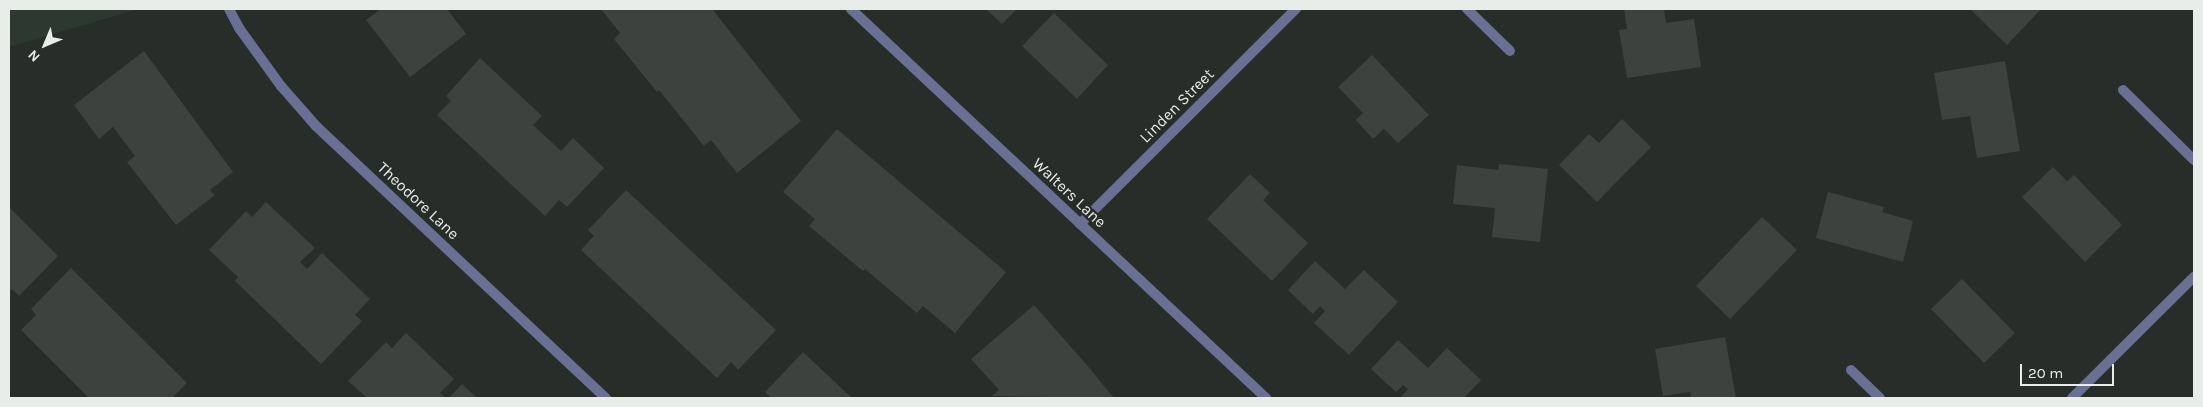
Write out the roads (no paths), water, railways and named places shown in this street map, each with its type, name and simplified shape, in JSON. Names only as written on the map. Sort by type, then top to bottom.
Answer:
[{"type":"street","name":"Theodore Lane","points":[[229,9],[239,28],[281,86],[316,126],[606,398]]},
{"type":"street","name":"Walters Lane","points":[[851,9],[1266,398]]},
{"type":"street","name":"Linden Street","points":[[1080,224],[1296,9]]},
{"type":"street","points":[[1467,9],[1510,51]]},
{"type":"street","points":[[2123,90],[2194,160]]},
{"type":"street","points":[[2072,398],[2194,277]]},
{"type":"street","points":[[1851,370],[1880,398]]}]
